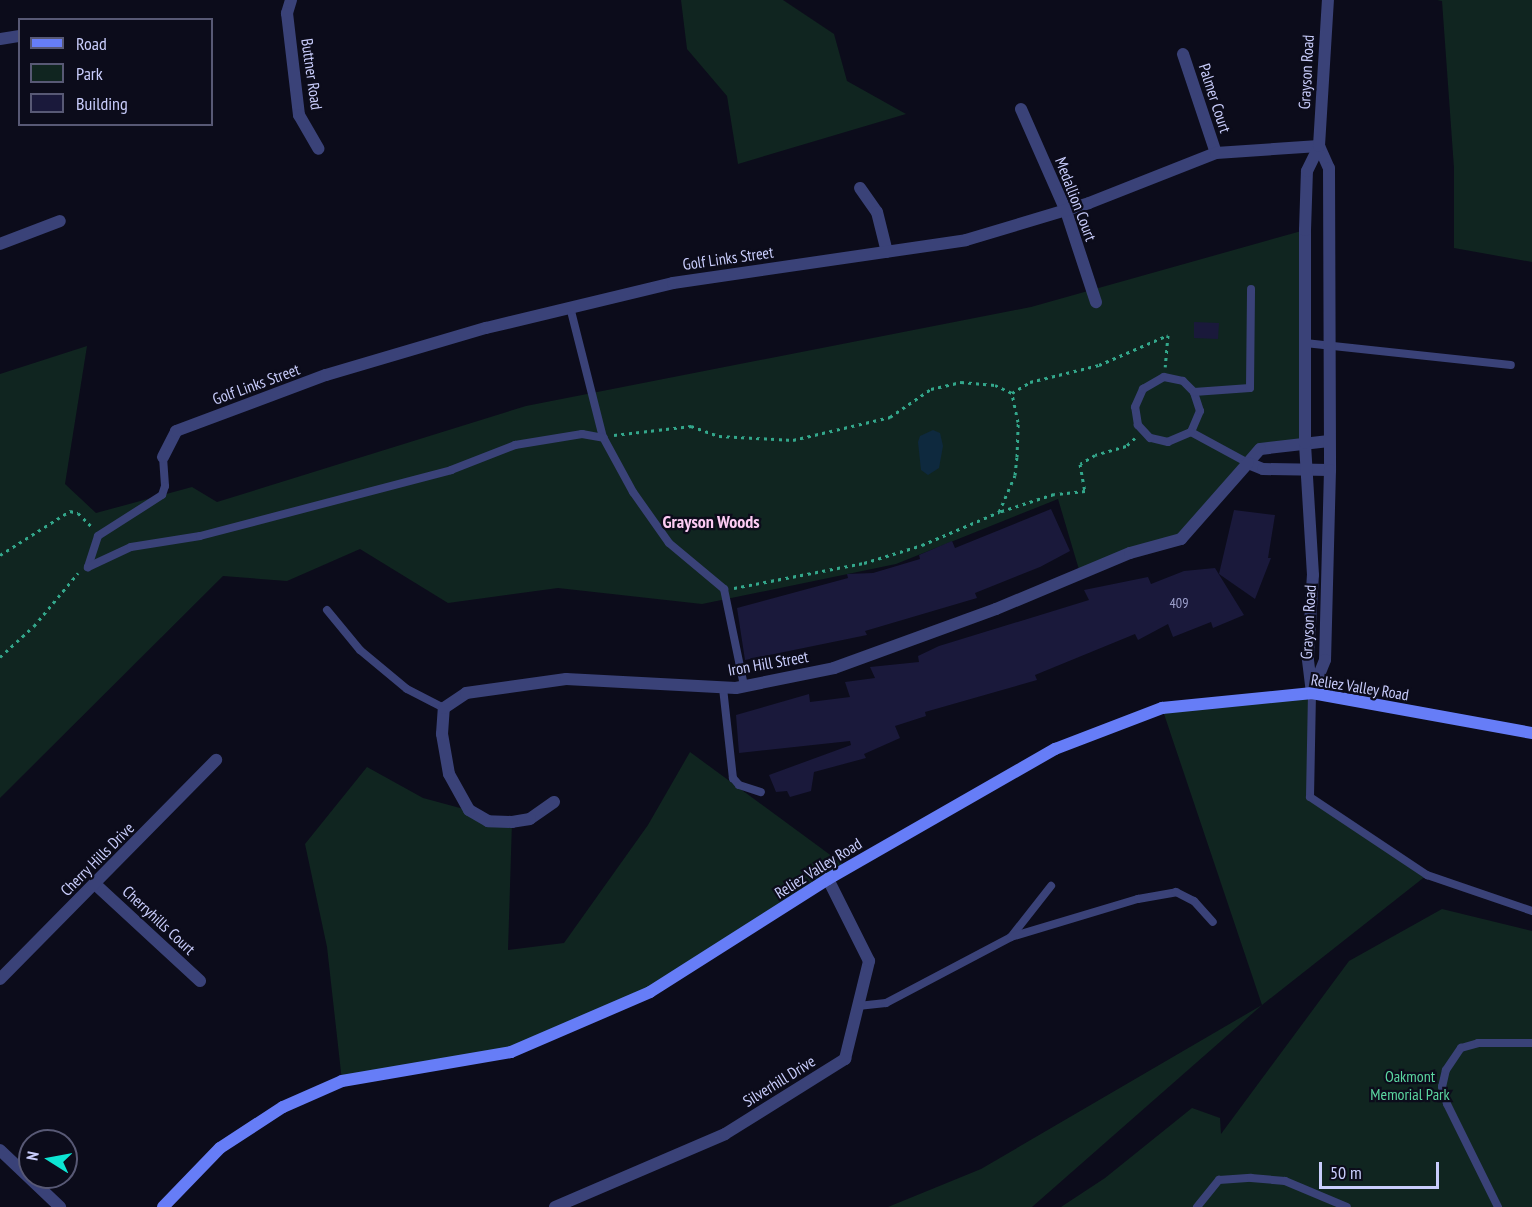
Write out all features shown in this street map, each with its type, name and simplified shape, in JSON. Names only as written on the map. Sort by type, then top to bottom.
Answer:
[{"type":"main road","name":"Reliez Valley Road","points":[[163,1207],[220,1148],[284,1107],[342,1081],[511,1052],[650,992],[828,879],[1055,749],[1162,708],[1312,693],[1532,734]]},
{"type":"street","name":"Buttner Road","points":[[291,0],[287,13],[299,115],[318,149]]},
{"type":"street","name":"Grayson Road","points":[[1312,693],[1308,658],[1313,575],[1305,443],[1307,171],[1318,146],[1328,0]]},
{"type":"street","points":[[0,39],[18,36]]},
{"type":"street","name":"Palmer Court","points":[[1183,54],[1215,153]]},
{"type":"street","name":"Medallion Court","points":[[1021,109],[1066,211],[1096,302]]},
{"type":"street","name":"Grayson Road","points":[[1312,693],[1325,660],[1330,470],[1329,168],[1318,146]]},
{"type":"street","name":"Golf Links Street","points":[[163,457],[176,431],[266,396],[475,331],[673,283],[966,240],[1066,211],[1215,153],[1318,146]]},
{"type":"street","points":[[860,188],[877,212],[886,252]]},
{"type":"street","points":[[0,244],[60,221]]},
{"type":"street","name":"Iron Hill Street","points":[[444,708],[466,693],[566,679],[723,687],[744,686],[834,668],[996,609],[1130,553],[1181,539],[1260,449],[1329,441]]},
{"type":"street","points":[[1248,463],[1263,469],[1330,470]]},
{"type":"street","points":[[444,708],[442,734],[449,774],[469,810],[488,821],[512,822],[530,819],[554,802]]},
{"type":"street","name":"Cherry Hills Drive","points":[[0,979],[216,760]]},
{"type":"street","name":"Silverhill Drive","points":[[555,1207],[725,1134],[844,1059],[869,961],[828,879]]},
{"type":"street","name":"Cherryhills Court","points":[[95,884],[200,981]]},
{"type":"street","points":[[0,1150],[60,1207]]},
{"type":"lane","points":[[1194,392],[1250,388],[1251,289]]},
{"type":"lane","points":[[570,307],[603,437],[633,492],[669,543],[724,590],[736,631],[744,686]]},
{"type":"lane","points":[[1305,343],[1511,365]]},
{"type":"lane","points":[[1164,377],[1183,381],[1194,392],[1200,411],[1191,432],[1168,442],[1143,431],[1136,417],[1137,397],[1149,383],[1164,377]]},
{"type":"lane","points":[[1191,432],[1248,463]]},
{"type":"lane","points":[[163,457],[165,486],[162,495],[98,536],[85,565],[90,567],[131,547],[200,536],[451,470],[514,445],[582,434],[603,437]]},
{"type":"lane","points":[[327,610],[360,650],[407,690],[444,708]]},
{"type":"lane","points":[[723,687],[733,778],[739,785],[761,792]]},
{"type":"lane","points":[[1312,693],[1310,797],[1427,875],[1532,911]]},
{"type":"lane","points":[[1011,937],[1051,886]]},
{"type":"lane","points":[[858,1006],[886,1003],[1011,937],[1137,898],[1176,892],[1194,901],[1213,922]]},
{"type":"lane","points":[[1498,1207],[1447,1104],[1442,1087],[1446,1070],[1461,1048],[1478,1044],[1532,1043]]},
{"type":"lane","points":[[1197,1207],[1219,1180],[1251,1178],[1285,1181],[1347,1207]]},
{"type":"path","points":[[603,437],[662,426],[691,426],[719,436],[793,440],[890,417],[931,389],[978,383],[1012,393],[1030,382],[1099,365],[1168,335],[1164,377]]},
{"type":"path","points":[[999,512],[1015,475],[1017,457],[1018,422],[1012,393]]},
{"type":"path","points":[[724,590],[864,564],[922,545],[999,512],[1054,494],[1085,491],[1080,464],[1095,455],[1126,446],[1143,431]]},
{"type":"path","points":[[0,555],[70,511],[88,520],[98,536]]},
{"type":"path","points":[[0,657],[34,626],[85,565]]},
{"type":"green space","points":[[681,0],[783,0],[834,34],[847,81],[906,114],[738,164],[727,96],[687,49]]},
{"type":"green space","points":[[1437,0],[1532,0],[1532,262],[1454,248],[1454,168],[1442,1]]},
{"type":"green space","points":[[1305,230],[1305,441],[1257,448],[1181,539],[1080,573],[1058,499],[896,564],[702,604],[558,588],[448,603],[360,549],[287,581],[223,576],[0,798],[0,374],[87,346],[65,484],[96,513],[192,487],[217,502],[526,406],[1031,307]]},
{"type":"green space","points":[[1312,693],[1310,797],[1427,875],[1262,1005],[1162,708]]},
{"type":"green space","points":[[690,752],[848,868],[686,972],[511,1052],[342,1081],[327,947],[305,844],[367,767],[423,798],[512,822],[508,950],[564,943],[648,825]]},
{"type":"green space","name":"Oakmont Memorial Park","points":[[1442,909],[1532,931],[1532,1207],[1061,1207],[1105,1178],[1192,1108],[1220,1118],[1221,1134],[1349,961]]},
{"type":"green space","points":[[1262,1005],[1032,1207],[888,1207],[981,1169]]},
{"type":"water","points":[[933,430],[940,433],[943,446],[939,468],[928,475],[921,470],[918,442],[920,436]]},
{"type":"building","points":[[1194,322],[1219,323],[1218,339],[1194,338]]},
{"type":"building","points":[[1051,509],[1070,551],[1040,567],[975,593],[977,598],[865,631],[867,635],[745,660],[737,608],[848,578],[847,574],[873,573],[920,559],[919,555],[952,541],[955,548]]},
{"type":"building","points":[[1234,510],[1275,515],[1268,558],[1271,558],[1255,599],[1219,574]]},
{"type":"building","points":[[1215,568],[1244,615],[1213,628],[1211,622],[1173,637],[1168,624],[1138,640],[1135,634],[1035,675],[1037,680],[925,712],[926,716],[895,726],[900,738],[864,754],[866,758],[814,772],[811,791],[790,797],[787,791],[776,792],[769,775],[851,745],[850,741],[739,753],[736,715],[809,694],[810,702],[850,697],[845,682],[875,678],[870,667],[919,662],[918,656],[939,646],[1089,600],[1084,590],[1148,577],[1151,584],[1184,571]]},
{"type":"district","name":"Grayson Woods","points":[[711,522]]}]
